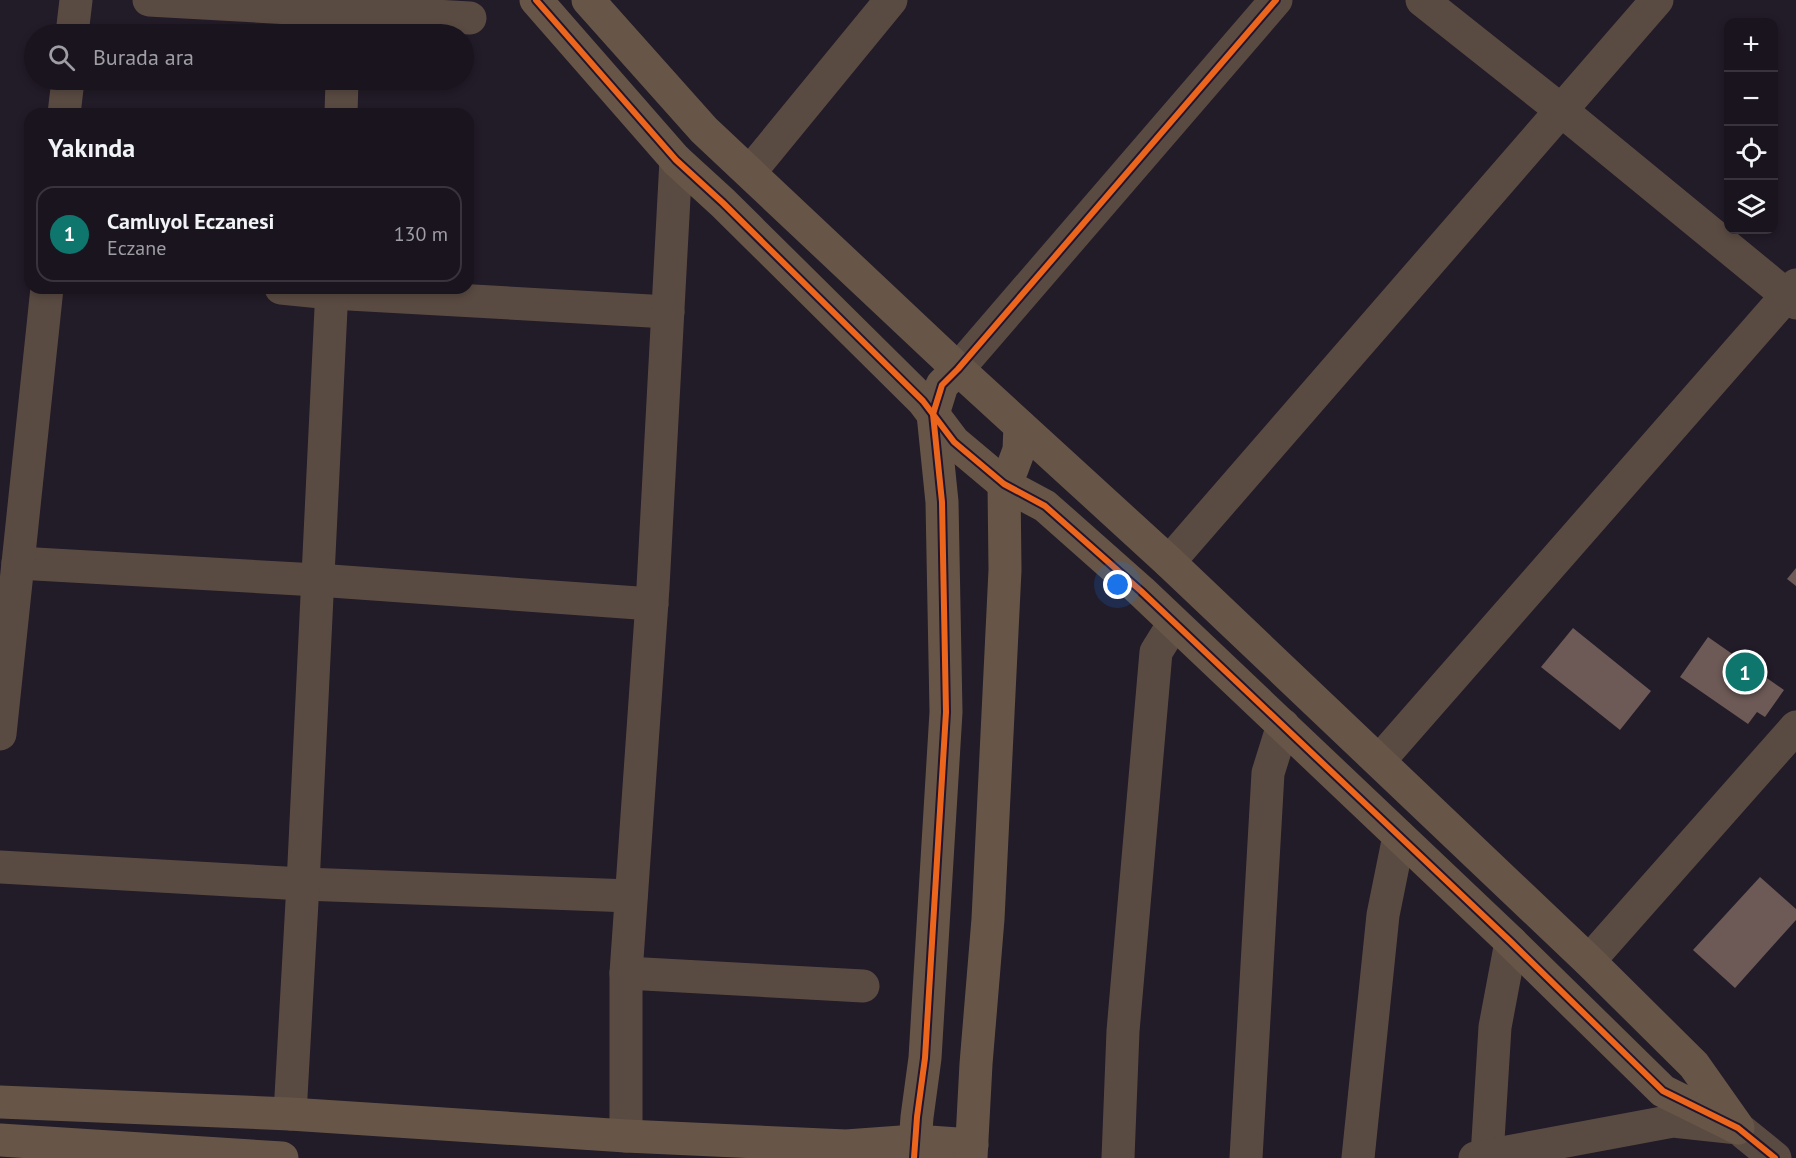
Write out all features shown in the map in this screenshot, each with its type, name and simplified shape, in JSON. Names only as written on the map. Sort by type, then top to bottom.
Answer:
[{"type":"street","points":[[73,24],[76,0]]},
{"type":"street","points":[[149,0],[345,22],[470,18]]},
{"type":"street","points":[[536,0],[676,160],[732,211],[923,402],[954,442],[1004,484],[1045,506],[1174,622],[1511,942],[1663,1091],[1742,1143]]},
{"type":"street","points":[[588,0],[704,130],[958,369],[1169,562],[1589,961],[1694,1065],[1742,1143]]},
{"type":"street","points":[[750,172],[891,0]]},
{"type":"street","points":[[915,1149],[925,1058],[946,712],[942,502],[933,414],[942,385],[1276,0]]},
{"type":"street","points":[[1379,761],[1793,295],[1422,0]]},
{"type":"street","points":[[1169,562],[1657,0]]},
{"type":"street","points":[[65,108],[67,90]]},
{"type":"street","points":[[341,108],[342,90]]},
{"type":"street","points":[[626,1136],[626,973],[652,603],[676,160]]},
{"type":"street","points":[[0,734],[46,294]]},
{"type":"street","points":[[290,1114],[332,294]]},
{"type":"street","points":[[393,294],[668,312]]},
{"type":"street","points":[[0,1102],[290,1114],[626,1136],[971,1151],[988,919],[1005,570],[1004,484],[1019,450],[1020,426]]},
{"type":"street","points":[[18,563],[317,580],[652,603]]},
{"type":"street","points":[[1118,1158],[1123,1031],[1156,652],[1174,622]]},
{"type":"street","points":[[1246,1158],[1268,773],[1282,725]]},
{"type":"street","points":[[1589,961],[1796,727]]},
{"type":"street","points":[[1359,1158],[1383,915],[1399,836]]},
{"type":"street","points":[[0,867],[303,884],[631,896]]},
{"type":"street","points":[[1511,942],[1495,1027],[1481,1157],[1673,1121],[1742,1143],[1775,1158]]},
{"type":"street","points":[[626,973],[863,986]]},
{"type":"street","points":[[0,1140],[282,1158]]},
{"type":"building","points":[[1796,568],[1796,586],[1787,579]]},
{"type":"building","points":[[1573,628],[1651,691],[1620,730],[1541,667]]},
{"type":"building","points":[[1708,637],[1784,690],[1765,717],[1757,712],[1748,724],[1680,677]]},
{"type":"building","points":[[1760,877],[1796,909],[1796,920],[1735,988],[1693,950]]},
{"type":"cycle path","points":[[536,0],[676,160],[723,203],[923,401],[954,442],[1004,484],[1045,506],[1141,591],[1511,942],[1663,1091],[1738,1128],[1775,1158]]},
{"type":"cycle path","points":[[914,1158],[925,1058],[946,712],[942,502],[933,414],[942,385],[1276,0]]},
{"type":"place","name":"Camlıyol Eczanesi","points":[[1745,672]]}]
